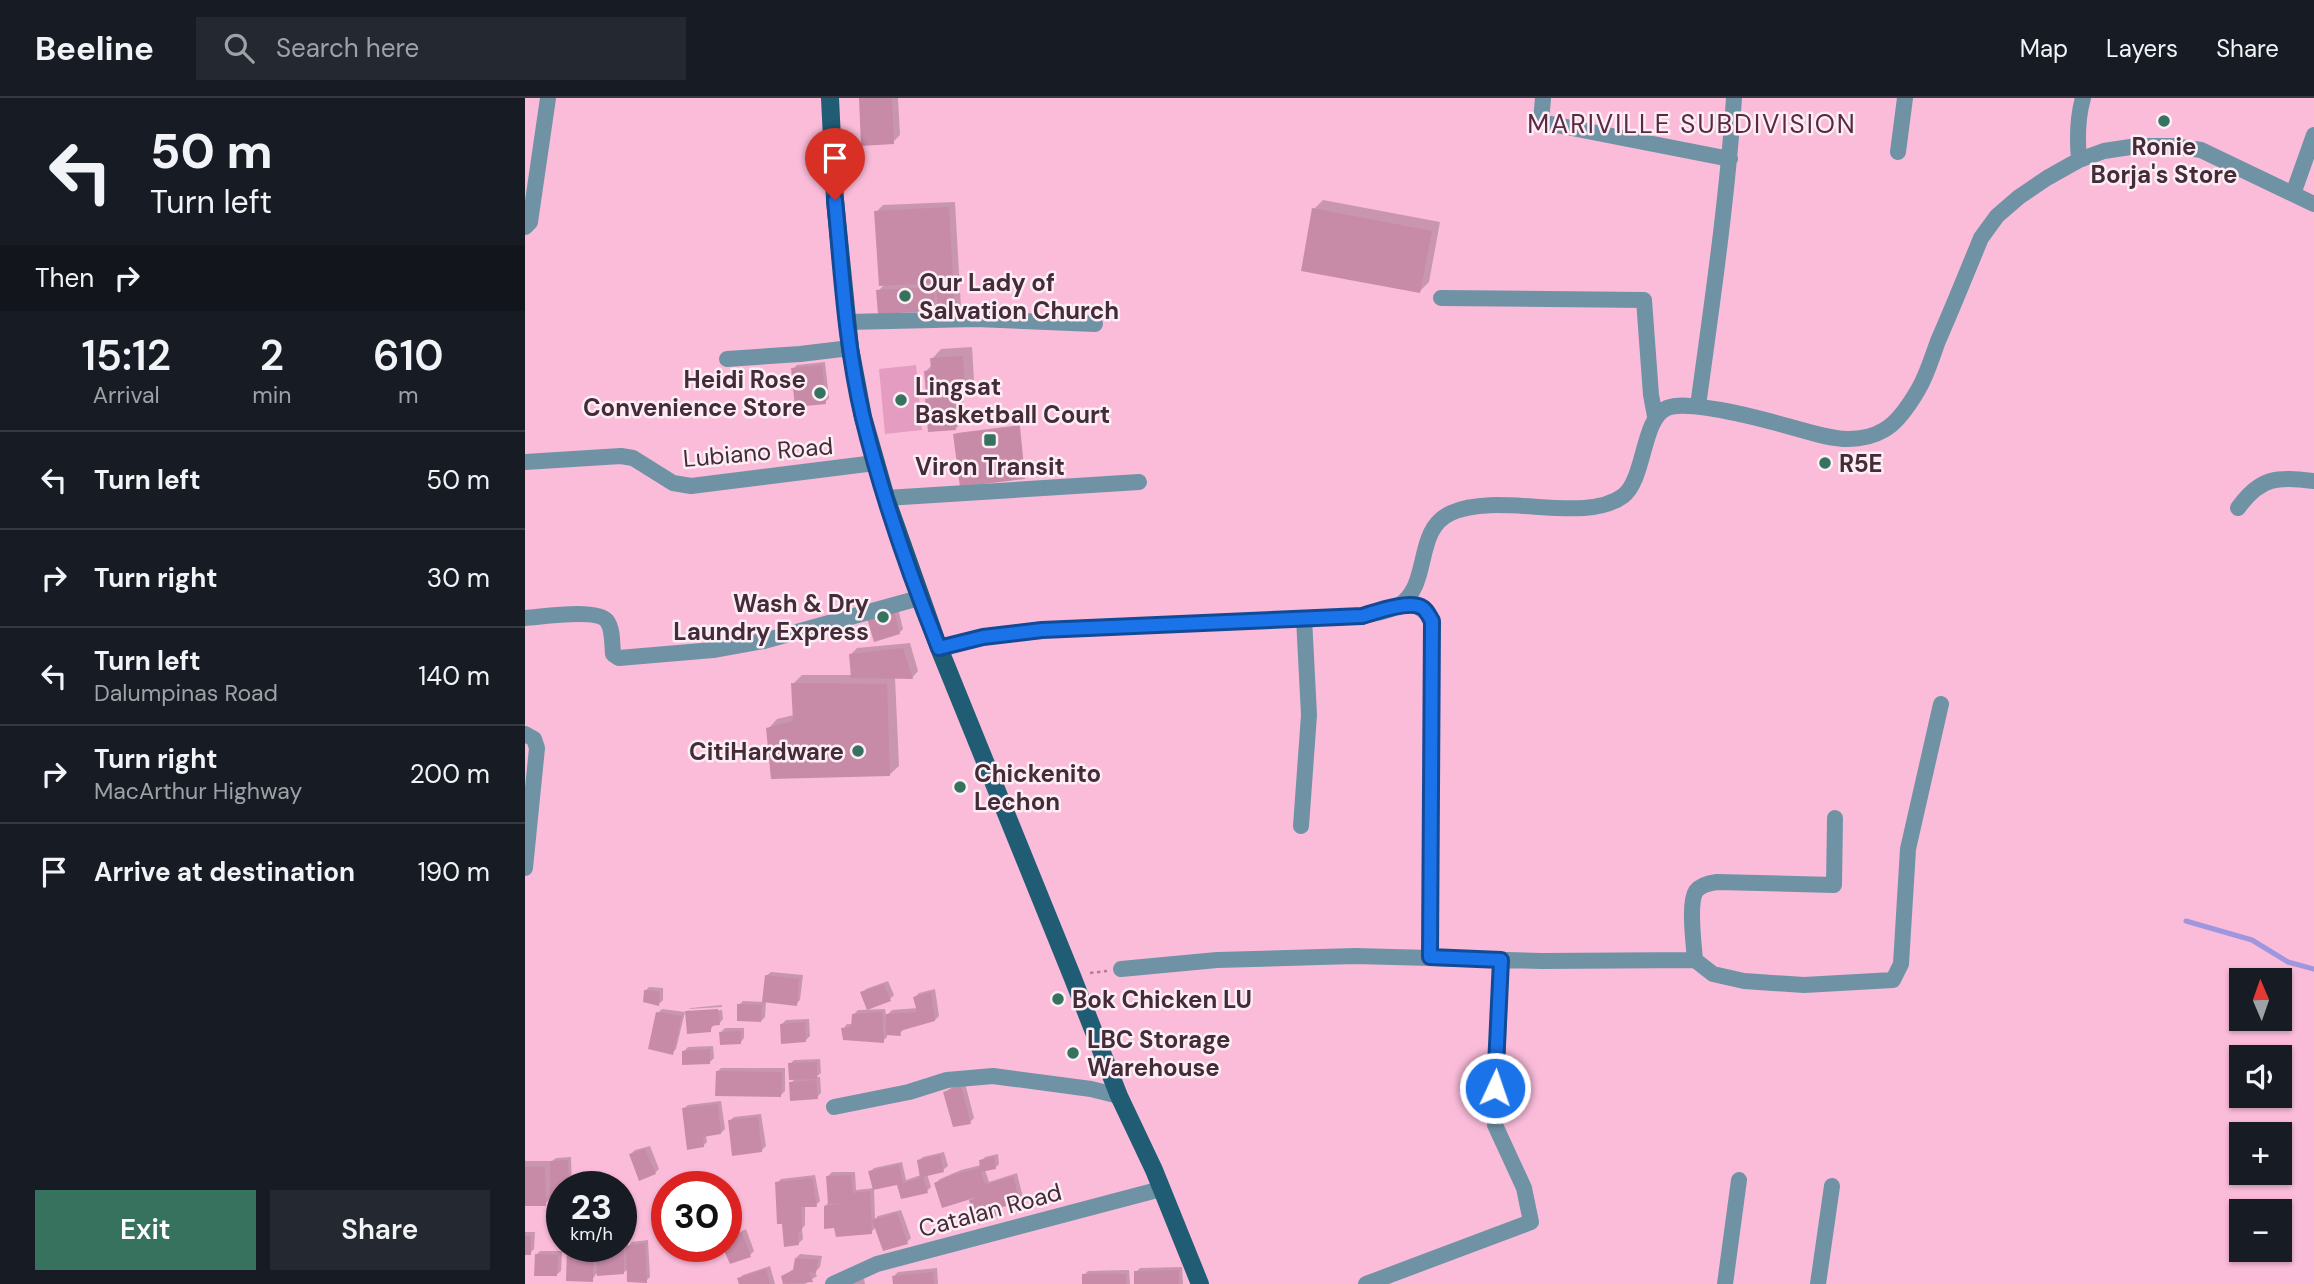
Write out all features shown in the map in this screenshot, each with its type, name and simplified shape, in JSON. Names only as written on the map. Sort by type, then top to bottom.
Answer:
[{"type":"main road","points":[[830,98],[835,200],[850,348],[863,417],[885,498],[939,648],[1119,1097],[1200,1284]]},
{"type":"street","points":[[525,227],[530,222],[548,98]]},
{"type":"street","points":[[1543,98],[1541,122],[1730,159]]},
{"type":"street","points":[[1697,406],[1730,159],[1734,98]]},
{"type":"street","points":[[1898,152],[1905,98]]},
{"type":"street","points":[[2080,160],[2078,116],[2083,98]]},
{"type":"street","points":[[2293,194],[2314,135]]},
{"type":"street","points":[[1655,416],[1668,408],[1697,406],[1749,415],[1825,436],[1847,439],[1864,438],[1885,429],[1918,390],[1981,238],[1997,216],[2019,197],[2080,160],[2104,151],[2137,146],[2173,146],[2201,150],[2314,204]]},
{"type":"street","points":[[1398,606],[1408,596],[1419,575],[1427,538],[1437,523],[1449,513],[1476,506],[1573,508],[1603,504],[1625,495],[1636,474],[1655,416],[1644,300],[1441,298]]},
{"type":"street","points":[[847,322],[976,319],[1095,324]]},
{"type":"street","points":[[727,359],[850,348]]},
{"type":"street","name":"Lubiano Road","points":[[525,462],[621,456],[645,464],[673,483],[691,485],[875,464]]},
{"type":"street","points":[[2238,508],[2249,492],[2273,480],[2288,478],[2314,481]]},
{"type":"street","points":[[885,498],[1139,482]]},
{"type":"street","points":[[525,618],[573,614],[600,616],[610,627],[613,654],[619,658],[713,650],[764,641],[919,598]]},
{"type":"street","points":[[939,648],[983,637],[1042,630],[1362,616],[1398,606],[1421,607],[1432,621],[1430,957]]},
{"type":"street","points":[[1301,826],[1309,715],[1304,618]]},
{"type":"street","points":[[1122,969],[1217,960],[1430,957],[1501,960],[1695,960],[1713,974],[1744,981],[1804,985],[1893,980],[1901,964],[1908,849],[1941,704]]},
{"type":"street","points":[[525,734],[534,739],[537,748],[525,868]]},
{"type":"street","points":[[1695,960],[1693,899],[1697,889],[1707,883],[1717,882],[1834,885],[1835,817]]},
{"type":"street","points":[[1366,1284],[1531,1222],[1524,1188],[1495,1125],[1501,960]]},
{"type":"street","points":[[835,1107],[947,1080],[993,1076],[1091,1089],[1119,1097]]},
{"type":"street","points":[[1725,1284],[1739,1180]]},
{"type":"street","points":[[1818,1284],[1832,1186]]},
{"type":"street","name":"Catalan Road","points":[[833,1284],[877,1264],[1161,1189]]},
{"type":"path","points":[[1072,975],[1122,969]]},
{"type":"shaded area","name":"Lingsat Basketball Court","points":[[916,365],[922,430],[885,434],[879,369]]},
{"type":"building","points":[[859,98],[892,98],[894,144],[861,146]]},
{"type":"building","points":[[949,207],[955,316],[938,317],[936,283],[879,286],[874,211]]},
{"type":"building","points":[[1312,208],[1432,231],[1420,293],[1301,271]]},
{"type":"building","name":"Our Lady of Salvation Church","points":[[934,287],[935,311],[878,314],[876,290]]},
{"type":"building","points":[[963,356],[965,391],[926,393],[924,371],[931,370],[930,358]]},
{"type":"building","points":[[822,365],[826,404],[795,407],[791,368]]},
{"type":"building","points":[[954,397],[956,430],[928,432],[925,399]]},
{"type":"building","points":[[1019,426],[1025,479],[960,487],[953,434]]},
{"type":"building","points":[[894,611],[900,634],[874,642],[867,618]]},
{"type":"building","points":[[903,648],[913,679],[851,678],[849,654]]},
{"type":"building","points":[[791,683],[887,684],[890,776],[771,779],[766,728],[793,721]]},
{"type":"building","points":[[765,975],[799,979],[797,1006],[762,1002]]},
{"type":"building","points":[[884,984],[891,1001],[867,1010],[860,992]]},
{"type":"building","points":[[644,990],[660,992],[659,1006],[643,1002]]},
{"type":"building","points":[[931,992],[935,1021],[900,1031],[901,1036],[886,1035],[886,1014],[917,1012],[913,997]]},
{"type":"building","points":[[737,1004],[762,1005],[761,1022],[737,1021]]},
{"type":"building","points":[[718,1009],[720,1025],[711,1026],[711,1032],[687,1034],[685,1011]]},
{"type":"building","points":[[656,1012],[682,1016],[673,1055],[648,1049]]},
{"type":"building","points":[[882,1012],[884,1043],[843,1040],[841,1028],[851,1027],[852,1014]]},
{"type":"building","points":[[805,1022],[806,1042],[781,1044],[780,1024]]},
{"type":"building","points":[[741,1031],[741,1044],[720,1045],[719,1032]]},
{"type":"building","points":[[710,1049],[710,1064],[682,1065],[682,1051]]},
{"type":"building","points":[[817,1062],[817,1079],[789,1080],[788,1063]]},
{"type":"building","points":[[716,1071],[782,1072],[781,1097],[715,1096]]},
{"type":"building","points":[[816,1080],[818,1099],[790,1101],[789,1082]]},
{"type":"building","points":[[961,1086],[971,1124],[953,1127],[943,1092]]},
{"type":"building","points":[[718,1104],[721,1134],[703,1137],[704,1147],[687,1150],[682,1108]]},
{"type":"building","points":[[758,1117],[762,1152],[732,1156],[728,1120]]},
{"type":"building","points":[[645,1149],[655,1171],[651,1171],[651,1176],[639,1181],[629,1154]]},
{"type":"building","points":[[940,1155],[944,1172],[923,1177],[928,1193],[901,1199],[897,1185],[873,1190],[868,1171],[899,1165],[903,1183],[920,1178],[917,1160]]},
{"type":"building","points":[[994,1157],[996,1169],[981,1172],[985,1185],[1013,1176],[1020,1203],[993,1209],[996,1219],[976,1225],[969,1200],[984,1195],[942,1208],[934,1183],[980,1168],[979,1160]]},
{"type":"building","points":[[568,1160],[568,1171],[550,1171],[550,1161]]},
{"type":"building","points":[[525,1167],[545,1167],[546,1206],[525,1206]]},
{"type":"building","points":[[851,1175],[853,1193],[870,1191],[872,1234],[836,1237],[834,1228],[824,1229],[824,1206],[848,1203],[828,1204],[826,1176]]},
{"type":"building","points":[[812,1178],[817,1207],[801,1207],[802,1231],[798,1232],[799,1245],[784,1247],[782,1224],[777,1224],[775,1182]]},
{"type":"building","points":[[897,1213],[908,1244],[883,1251],[872,1220]]},
{"type":"building","points":[[742,1232],[751,1257],[742,1260]]},
{"type":"building","points":[[525,1236],[531,1236],[531,1255],[525,1255]]},
{"type":"building","points":[[645,1243],[647,1283],[627,1282],[626,1262],[637,1262],[637,1244]]},
{"type":"building","points":[[535,1254],[546,1254],[546,1262],[558,1262],[557,1276],[534,1276]]},
{"type":"building","points":[[795,1258],[818,1260],[816,1273],[809,1272],[813,1282],[783,1284],[781,1276],[793,1270]]},
{"type":"building","points":[[567,1262],[593,1262],[593,1282],[566,1281]]},
{"type":"building","points":[[597,1262],[624,1262],[624,1274],[597,1276]]},
{"type":"building","points":[[766,1269],[770,1284],[739,1284],[737,1278]]},
{"type":"building","points":[[1179,1270],[1179,1284],[1134,1284],[1134,1271]]},
{"type":"building","points":[[933,1272],[934,1284],[893,1284],[892,1276]]},
{"type":"building","points":[[1082,1274],[1126,1274],[1126,1284],[1082,1284]]},
{"type":"waterway","points":[[2186,921],[2252,940],[2288,962],[2314,969]]},
{"type":"place","name":"Ronie Borja's Store","points":[[2164,121]]},
{"type":"place","name":"Our Lady of Salvation Church","points":[[905,296]]},
{"type":"place","name":"Heidi Rose Convenience Store","points":[[820,393]]},
{"type":"place","name":"Lingsat Basketball Court","points":[[901,400]]},
{"type":"place","name":"Viron Transit","points":[[990,440]]},
{"type":"place","name":"R5E","points":[[1825,463]]},
{"type":"place","name":"Wash & Dry Laundry Express","points":[[883,617]]},
{"type":"place","name":"CitiHardware","points":[[858,751]]},
{"type":"place","name":"Chickenito Lechon","points":[[960,787]]},
{"type":"place","name":"Bok Chicken LU","points":[[1058,999]]},
{"type":"place","name":"LBC Storage Warehouse","points":[[1073,1053]]},
{"type":"district","name":"MARIVILLE SUBDIVISION","points":[[1692,124]]},
{"type":"route","points":[[835,200],[850,348],[863,417],[885,498],[939,648],[983,637],[1042,630],[1362,616],[1398,606],[1413,605],[1426,611],[1432,621],[1430,957],[1501,960],[1495,1088]]}]
